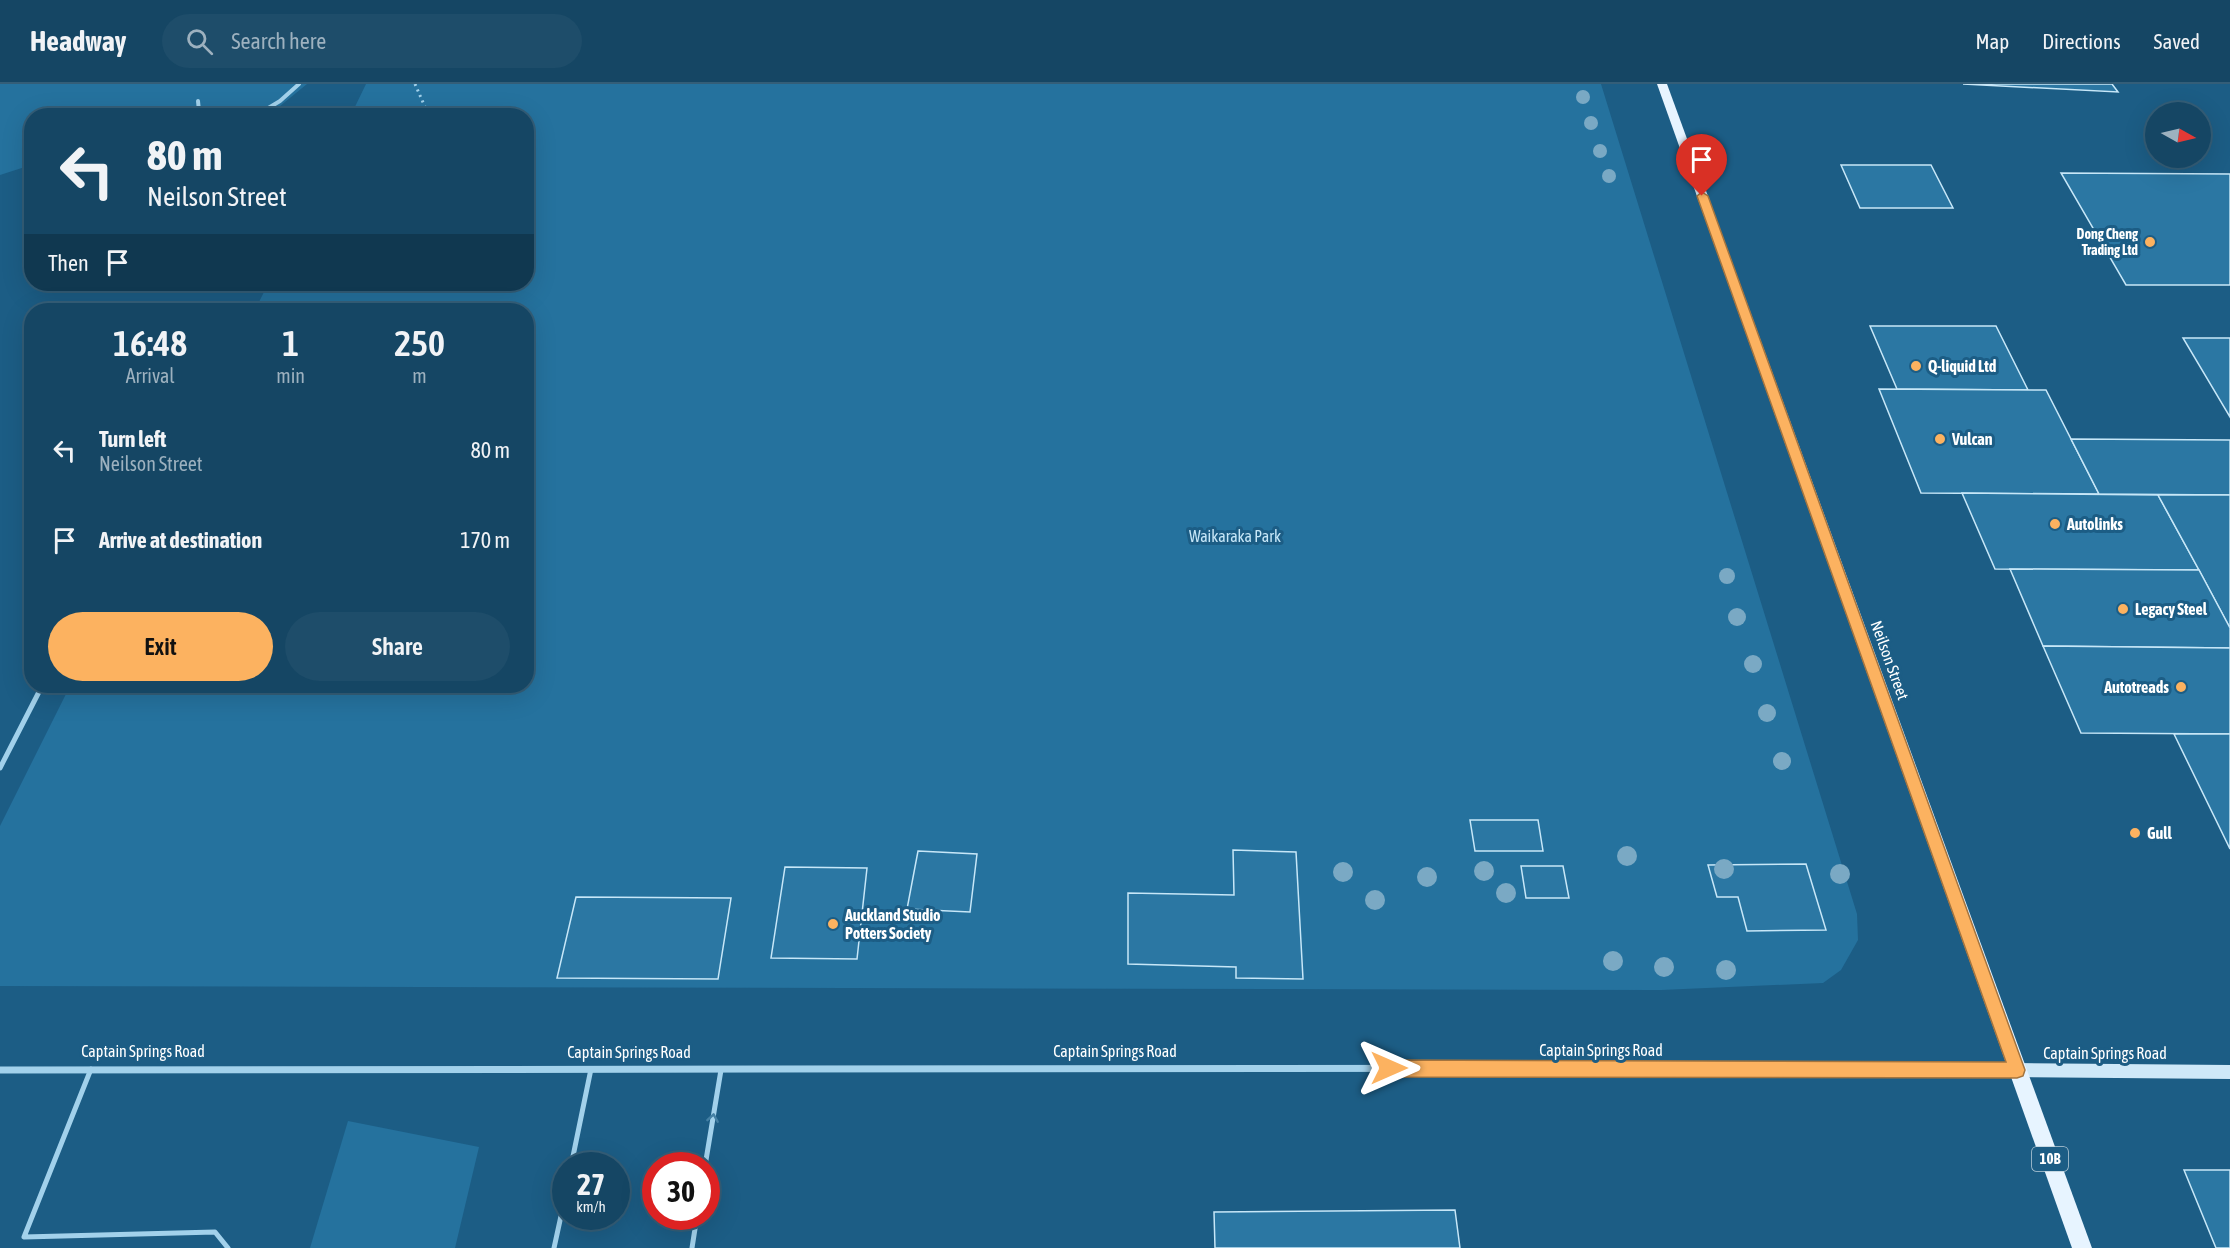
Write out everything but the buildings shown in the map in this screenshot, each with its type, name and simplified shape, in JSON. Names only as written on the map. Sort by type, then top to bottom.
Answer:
[{"type":"main road","name":"Neilson Street","points":[[1662,84],[2082,1248]]},
{"type":"street","name":"Captain Springs Road","points":[[0,1070],[1723,1068],[2230,1072]]},
{"type":"lane","points":[[268,108],[299,84]]},
{"type":"lane","points":[[198,101],[199,108]]},
{"type":"lane","points":[[0,768],[38,693]]},
{"type":"lane","points":[[91,1069],[24,1237],[215,1232],[228,1248]]},
{"type":"lane","points":[[574,1152],[591,1070]]},
{"type":"lane","points":[[707,1152],[721,1070]]},
{"type":"lane","points":[[554,1248],[558,1230]]},
{"type":"lane","points":[[692,1248],[695,1230]]},
{"type":"path","points":[[415,84],[426,108]]},
{"type":"green space","points":[[0,84],[307,84],[278,108],[24,108],[24,167],[0,175]]},
{"type":"green space","name":"Waikaraka Park","points":[[366,84],[1601,84],[1857,914],[1858,940],[1841,970],[1823,983],[1661,990],[0,986],[0,826],[66,693],[534,693],[534,303],[258,303],[264,291],[534,291],[534,108],[354,108]]},
{"type":"green space","points":[[348,1121],[479,1147],[455,1248],[310,1248]]},
{"type":"place","name":"Dong Cheng Trading Ltd","points":[[2150,242]]},
{"type":"place","name":"Q-liquid Ltd","points":[[1916,366]]},
{"type":"place","name":"Vulcan","points":[[1940,439]]},
{"type":"place","name":"Autolinks","points":[[2055,524]]},
{"type":"place","name":"Legacy Steel","points":[[2123,609]]},
{"type":"place","name":"Autotreads","points":[[2181,687]]},
{"type":"place","name":"Gull","points":[[2135,833]]},
{"type":"place","name":"Auckland Studio Potters Society","points":[[833,924]]},
{"type":"route","points":[[1389,1068],[2017,1070],[1702,196]]}]
